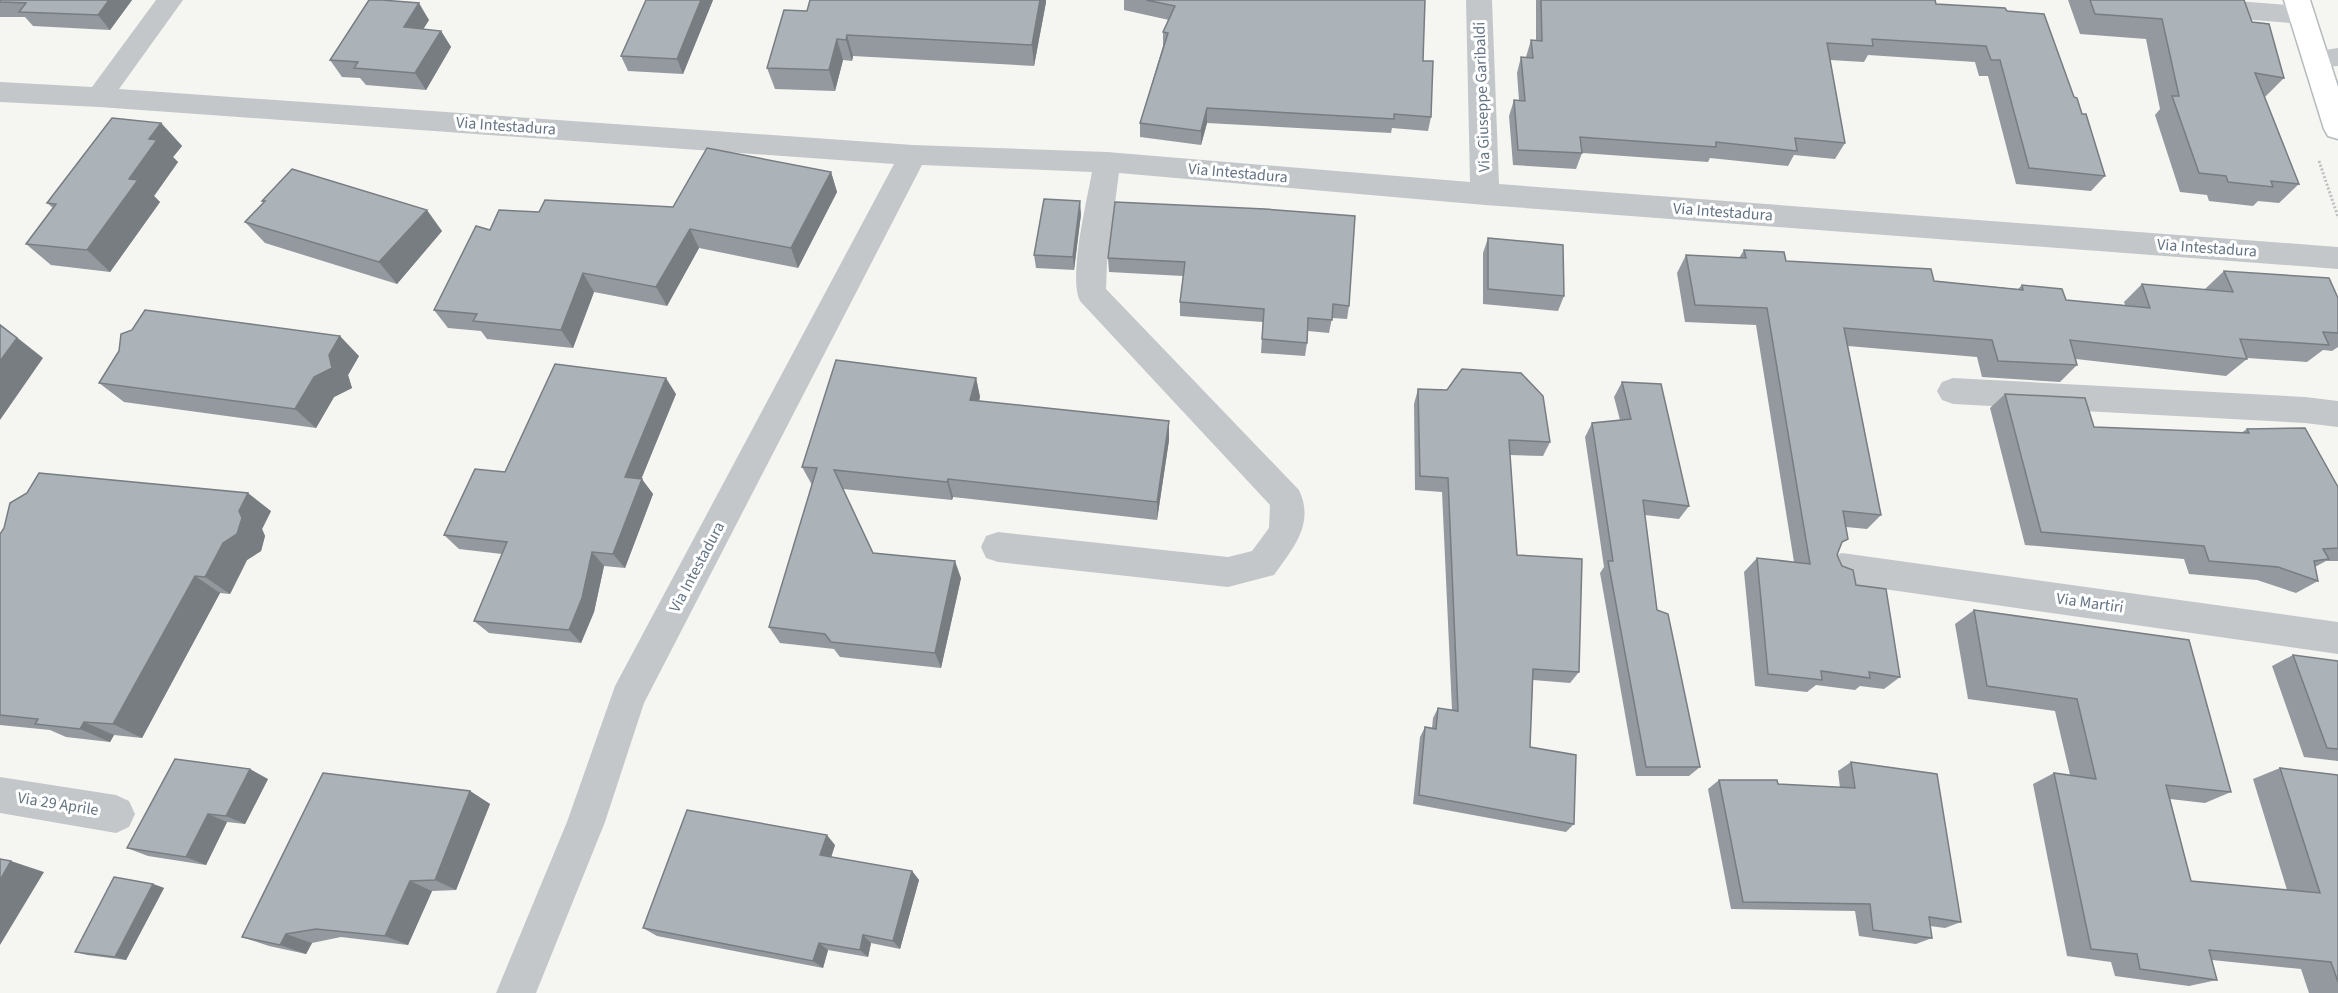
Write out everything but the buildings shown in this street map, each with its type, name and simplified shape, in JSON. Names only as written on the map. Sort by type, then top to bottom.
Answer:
[{"type":"street","points":[[99,97],[170,0]]},
{"type":"street","name":"Via Giuseppe Garibaldi","points":[[1479,0],[1485,194]]},
{"type":"street","points":[[2177,5],[2300,7],[2327,58],[2338,129]]},
{"type":"street","name":"Via Intestadura","points":[[0,92],[99,97],[913,155],[1107,162],[1485,194],[2338,258]]},
{"type":"street","name":"Via Intestadura","points":[[516,993],[586,822],[628,698],[913,155]]},
{"type":"street","points":[[998,548],[1228,572],[1262,564],[1286,532],[1287,500],[1091,293],[1092,263],[1107,162]]},
{"type":"street","points":[[1953,391],[2293,409],[2338,414]]},
{"type":"street","name":"Via Martiri","points":[[1842,568],[2338,638]]},
{"type":"street","name":"Via 29 Aprile","points":[[0,795],[116,814]]}]
